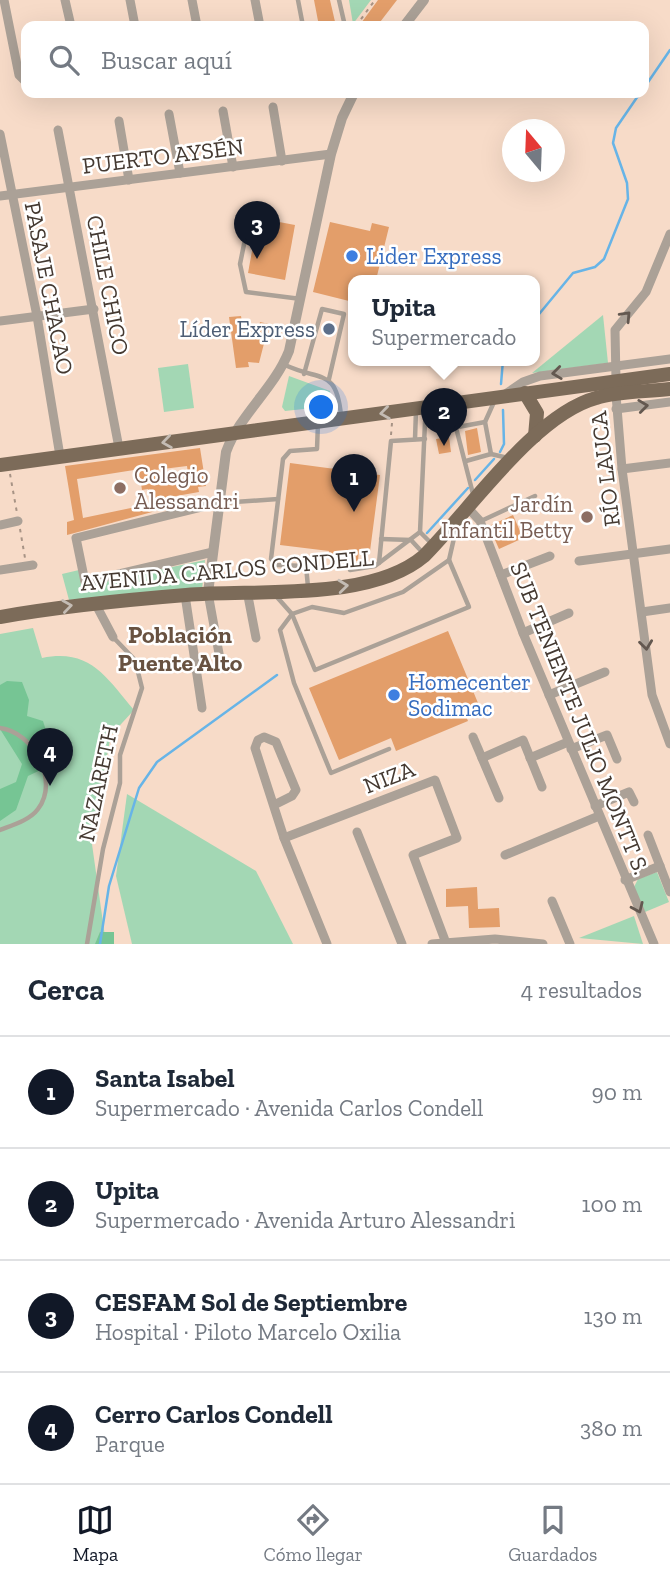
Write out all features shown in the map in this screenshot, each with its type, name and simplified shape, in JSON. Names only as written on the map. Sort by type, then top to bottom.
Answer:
[{"type":"main road","points":[[616,388],[670,374]]},
{"type":"main road","points":[[0,465],[525,393],[616,388],[670,389]]},
{"type":"main road","name":"AVENIDA CARLOS CONDELL","points":[[0,617],[95,603],[208,593],[308,589],[383,580],[410,567],[429,551],[535,436],[566,412],[616,388]]},
{"type":"main road","points":[[525,393],[537,413],[535,436]]},
{"type":"street","points":[[4,0],[21,77]]},
{"type":"street","points":[[65,0],[70,21]]},
{"type":"street","points":[[130,0],[134,21]]},
{"type":"street","points":[[192,0],[196,21]]},
{"type":"street","points":[[255,0],[259,21]]},
{"type":"street","points":[[408,21],[424,0]]},
{"type":"street","points":[[220,659],[208,593],[224,459],[235,433],[267,392],[284,364],[302,299],[331,155],[342,118],[352,98]]},
{"type":"street","points":[[274,107],[282,161]]},
{"type":"street","points":[[223,111],[233,167]]},
{"type":"street","points":[[169,114],[180,173]]},
{"type":"street","points":[[119,121],[129,180]]},
{"type":"street","name":"CHILE CHICO","points":[[58,130],[119,448]]},
{"type":"street","name":"PASAJE CHACAO","points":[[0,134],[37,316],[59,450]]},
{"type":"street","name":"PUERTO AYSÉN","points":[[0,196],[331,155]]},
{"type":"street","name":"RÍO LAUCA","points":[[670,234],[646,292],[617,324],[616,388],[622,469],[652,695],[670,744]]},
{"type":"street","points":[[0,321],[94,309]]},
{"type":"street","points":[[616,388],[670,359]]},
{"type":"street","points":[[501,396],[523,382],[540,376],[616,388],[670,402]]},
{"type":"street","points":[[622,469],[670,463]]},
{"type":"street","points":[[212,552],[85,582],[76,538],[218,503]]},
{"type":"street","name":"SUB TENIENTE JULIO MONTT S.","points":[[472,505],[625,880],[654,944]]},
{"type":"street","points":[[0,524],[18,521]]},
{"type":"street","points":[[579,561],[670,548]]},
{"type":"street","points":[[501,575],[550,556]]},
{"type":"street","points":[[0,570],[33,565]]},
{"type":"street","points":[[247,591],[256,638]]},
{"type":"street","points":[[185,595],[202,708]]},
{"type":"street","name":"NAZARETH","points":[[95,603],[113,638]]},
{"type":"street","points":[[642,612],[670,608]]},
{"type":"street","points":[[523,633],[569,613]]},
{"type":"street","points":[[549,695],[605,672]]},
{"type":"street","points":[[530,758],[607,735],[617,759]]},
{"type":"street","points":[[274,805],[292,796],[296,790],[276,742],[264,737],[258,740],[255,748],[284,838],[327,944]]},
{"type":"street","points":[[473,737],[499,798]]},
{"type":"street","points":[[482,758],[523,740],[542,787]]},
{"type":"street","name":"NIZA","points":[[284,838],[435,780],[457,838],[413,855],[446,943]]},
{"type":"street","points":[[595,806],[629,792],[634,802]]},
{"type":"street","points":[[505,855],[599,816]]},
{"type":"street","points":[[357,832],[402,944]]},
{"type":"street","points":[[648,835],[670,892]]},
{"type":"street","points":[[625,880],[660,866]]},
{"type":"street","points":[[552,901],[570,944]]},
{"type":"street","points":[[432,944],[497,941],[543,944]]},
{"type":"lane","points":[[298,0],[302,21]]},
{"type":"lane","points":[[340,0],[344,21]]},
{"type":"lane","points":[[251,209],[240,264],[246,292],[302,299]]},
{"type":"lane","points":[[304,373],[322,309],[344,314],[329,379],[340,397],[342,419]]},
{"type":"lane","points":[[284,364],[304,373],[329,379]]},
{"type":"lane","points":[[491,454],[485,422],[501,396]]},
{"type":"lane","points":[[450,403],[466,461],[472,505]]},
{"type":"lane","points":[[429,551],[420,532],[425,422],[432,406]]},
{"type":"lane","points":[[415,409],[415,439]]},
{"type":"lane","points":[[308,589],[306,566],[277,565],[271,559],[283,459],[290,451],[317,449],[318,422]]},
{"type":"lane","points":[[458,427],[485,422]]},
{"type":"lane","points":[[379,563],[391,441],[425,439]]},
{"type":"lane","points":[[466,461],[491,454],[512,460]]},
{"type":"lane","points":[[480,521],[535,496]]},
{"type":"lane","points":[[218,503],[278,499]]},
{"type":"lane","points":[[270,590],[292,614],[315,670],[469,607],[449,560],[457,521]]},
{"type":"lane","points":[[350,570],[379,563],[420,532]]},
{"type":"lane","points":[[381,538],[411,540],[429,551]]},
{"type":"lane","points":[[389,749],[331,773],[294,683],[280,630],[292,614],[312,607],[345,613],[403,592],[449,560]]},
{"type":"lane","name":"NAZARETH","points":[[87,944],[103,849],[120,783],[120,755],[142,688],[135,660],[113,638]]},
{"type":"lane","points":[[0,728],[35,748],[46,776],[45,797],[37,811],[23,821],[0,830]]},
{"type":"path","points":[[360,21],[375,0]]},
{"type":"green space","points":[[349,0],[371,0],[355,21],[352,21]]},
{"type":"green space","points":[[603,315],[608,363],[532,373]]},
{"type":"green space","points":[[188,364],[194,408],[164,412],[158,368]]},
{"type":"green space","points":[[289,376],[330,391],[332,406],[285,411],[282,407]]},
{"type":"green space","points":[[205,560],[202,590],[69,600],[62,574],[79,570],[82,586]]},
{"type":"green space","points":[[33,628],[42,658],[59,656],[85,661],[105,676],[134,710],[111,735],[91,837],[106,944],[0,944],[0,634]]},
{"type":"green space","points":[[7,681],[22,682],[29,700],[27,716],[43,721],[49,740],[51,765],[28,776],[16,810],[0,821],[0,789],[16,782],[22,764],[0,729],[0,685]]},
{"type":"green space","points":[[127,794],[256,871],[293,944],[132,944],[116,876]]},
{"type":"green space","points":[[657,872],[669,902],[645,912],[634,887],[638,879]]},
{"type":"green space","points":[[634,916],[643,944],[579,938]]},
{"type":"green space","points":[[100,932],[114,932],[114,944],[95,944]]},
{"type":"building","points":[[314,0],[330,0],[335,21],[318,21]]},
{"type":"building","points":[[378,0],[397,0],[381,21],[363,21]]},
{"type":"building","points":[[258,218],[295,225],[285,280],[248,273]]},
{"type":"building","name":"Lider Express","points":[[330,222],[370,231],[372,223],[389,227],[377,275],[348,275],[348,301],[313,292]]},
{"type":"building","points":[[241,316],[244,334],[257,336],[260,322],[269,324],[259,363],[248,362],[249,367],[236,368],[229,317]]},
{"type":"building","points":[[477,428],[481,452],[468,455],[465,431]]},
{"type":"building","points":[[449,437],[451,452],[439,454],[436,439]]},
{"type":"building","points":[[200,448],[206,486],[198,487],[199,492],[165,498],[167,508],[67,535],[67,522],[74,520],[65,466]],"holes":[[[187,466],[189,481],[156,485],[155,470]],[[134,470],[135,478],[140,477],[142,490],[148,489],[150,504],[83,518],[77,479]]]},
{"type":"building","points":[[290,463],[380,475],[370,551],[359,549],[358,561],[328,557],[329,551],[280,545]]},
{"type":"building","points":[[513,515],[523,538],[499,549],[489,526]]},
{"type":"building","name":"Homecenter Sodimac","points":[[448,631],[478,703],[463,709],[468,721],[396,751],[391,738],[339,760],[309,688]]},
{"type":"building","points":[[477,887],[478,909],[499,908],[500,927],[469,928],[468,906],[446,907],[446,889]]},
{"type":"waterway","points":[[649,81],[670,50]]},
{"type":"waterway","points":[[540,313],[573,273],[595,267],[604,259],[628,199],[627,183],[613,143],[616,128],[637,98]]},
{"type":"waterway","points":[[501,384],[502,366]]},
{"type":"waterway","points":[[500,452],[504,444],[503,410]]},
{"type":"waterway","points":[[475,480],[494,459]]},
{"type":"waterway","points":[[427,533],[468,488]]},
{"type":"waterway","points":[[100,944],[109,886],[139,788],[157,762],[277,675]]},
{"type":"place","name":"Lider Express","points":[[352,256]]},
{"type":"place","name":"CESFAM Sol de Septiembre","points":[[257,259]]},
{"type":"place","name":"Líder Express","points":[[329,329]]},
{"type":"place","name":"Upita","points":[[444,446]]},
{"type":"place","name":"Colegio Alessandri","points":[[120,488]]},
{"type":"place","name":"Santa Isabel","points":[[354,512]]},
{"type":"place","name":"Jardín Infantil Betty","points":[[587,517]]},
{"type":"place","name":"Homecenter Sodimac","points":[[394,695]]},
{"type":"place","name":"Cerro Carlos Condell","points":[[50,786]]},
{"type":"district","name":"Población Puente Alto","points":[[180,648]]}]
